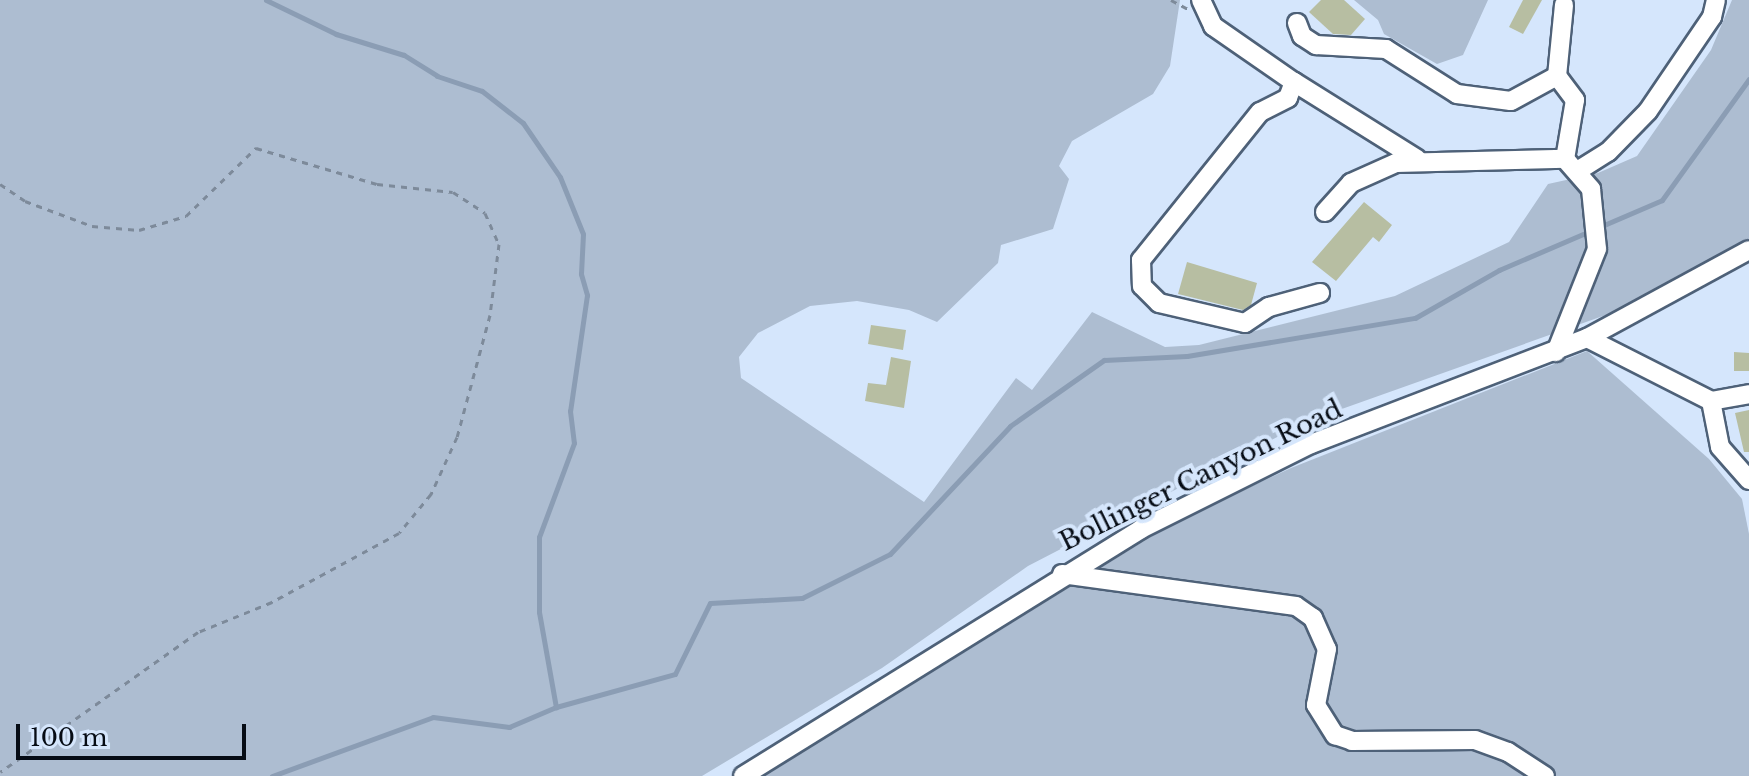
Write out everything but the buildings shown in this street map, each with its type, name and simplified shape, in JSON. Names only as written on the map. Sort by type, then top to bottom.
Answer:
[{"type":"street","points":[[1201,0],[1213,26],[1294,82],[1417,159],[1432,164],[1572,165],[1608,152],[1648,111],[1712,17],[1716,0]]},
{"type":"street","points":[[1556,352],[1597,249],[1593,198],[1572,165],[1575,100],[1557,76],[1564,5]]},
{"type":"street","points":[[1297,23],[1302,36],[1316,45],[1386,49],[1457,94],[1511,101],[1557,76]]},
{"type":"street","points":[[1294,82],[1288,98],[1260,112],[1141,260],[1142,286],[1159,303],[1245,323],[1269,307],[1320,293]]},
{"type":"street","points":[[1325,212],[1351,183],[1417,159]]},
{"type":"street","name":"Bollinger Canyon Road","points":[[743,776],[1062,574],[1311,444],[1556,352],[1749,250]]},
{"type":"street","points":[[1587,338],[1711,401],[1749,394]]},
{"type":"street","points":[[1711,401],[1720,447],[1749,480]]},
{"type":"street","points":[[1062,574],[1296,606],[1313,618],[1327,649],[1316,705],[1335,735],[1352,741],[1475,740],[1508,752],[1545,776]]},
{"type":"path","points":[[0,184],[25,201],[92,226],[139,230],[186,216],[256,148],[377,184],[453,192],[485,213],[499,244],[490,315],[457,437],[431,494],[399,533],[272,602],[198,632],[0,772]]},
{"type":"shaded area","points":[[0,0],[1180,0],[1170,66],[1153,94],[1072,141],[1059,166],[1069,179],[1053,229],[1001,245],[998,263],[937,322],[909,310],[857,301],[810,306],[758,333],[739,357],[741,378],[924,502],[1016,378],[1032,390],[1092,312],[1165,347],[1199,345],[1395,296],[1509,242],[1548,184],[1598,173],[1637,156],[1711,50],[1732,0],[1749,0],[1749,240],[1617,311],[1308,421],[1028,566],[882,668],[702,776],[0,776]]},
{"type":"shaded area","points":[[1354,0],[1488,0],[1463,55],[1437,64],[1384,34],[1378,20]]},
{"type":"shaded area","points":[[1587,351],[1709,459],[1742,499],[1749,534],[1749,776],[764,776],[1173,523],[1291,468]]},
{"type":"waterway","points":[[266,0],[336,34],[404,55],[437,76],[482,91],[523,123],[560,177],[583,234],[581,274],[587,295],[570,411],[574,443],[539,537],[539,612],[556,707]]},
{"type":"waterway","points":[[272,776],[433,717],[509,727],[556,707],[675,674],[710,603],[802,598],[890,554],[1010,426],[1104,360],[1187,356],[1415,318],[1499,270],[1662,200],[1749,79]]}]
